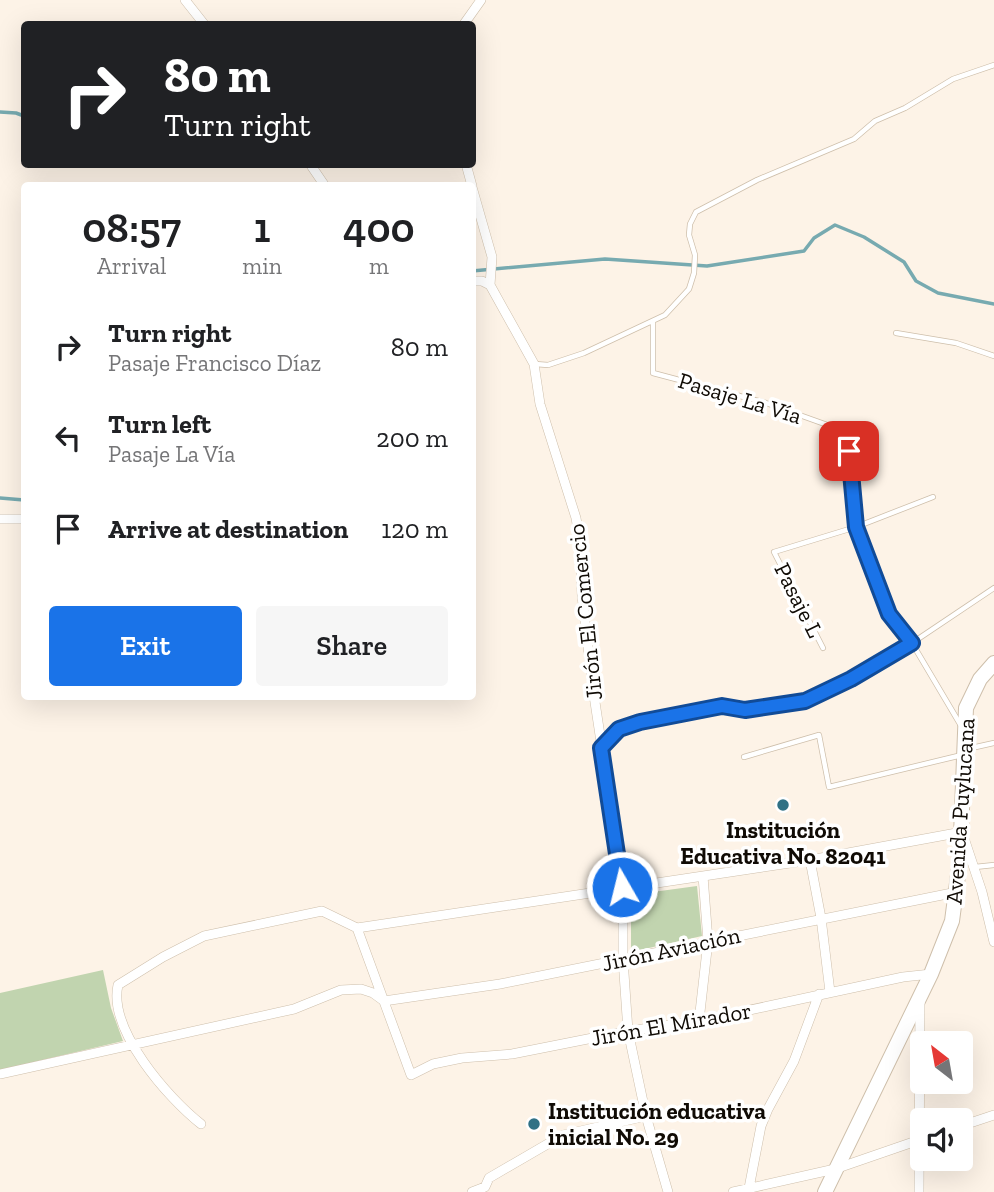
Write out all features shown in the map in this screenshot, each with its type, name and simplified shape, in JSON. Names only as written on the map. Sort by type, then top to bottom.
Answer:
[{"type":"main road","name":"Avenida Puylucana","points":[[825,1192],[931,974],[952,921],[962,832],[966,708],[980,678],[994,663]]},
{"type":"street","points":[[185,0],[202,21]]},
{"type":"street","points":[[466,21],[481,0]]},
{"type":"street","points":[[476,200],[492,257],[491,281],[476,281]]},
{"type":"street","name":"Jirón El Comercio","points":[[491,281],[534,364],[540,404],[567,486],[580,541],[582,596],[622,887],[622,959]]},
{"type":"street","points":[[0,519],[21,519]]},
{"type":"street","points":[[201,1124],[183,1110],[155,1078],[126,1031],[116,996],[118,985],[204,936],[322,911],[357,928],[810,860],[962,832],[994,942]]},
{"type":"street","points":[[810,860],[821,918],[830,992]]},
{"type":"street","points":[[699,1021],[708,941],[703,876]]},
{"type":"street","name":"Jirón Aviación","points":[[384,1001],[500,984],[957,891]]},
{"type":"street","points":[[357,928],[384,1001]]},
{"type":"street","points":[[622,959],[628,1031],[646,1116],[668,1192]]},
{"type":"street","name":"Jirón El Mirador","points":[[384,1001],[411,1075],[433,1064],[453,1060],[512,1054],[628,1031],[699,1021],[903,976],[931,974]]},
{"type":"street","points":[[0,1074],[294,1009],[341,990],[361,989],[384,1001]]},
{"type":"street","points":[[749,1188],[761,1126],[794,1061],[819,994]]},
{"type":"street","points":[[920,995],[921,1108]]},
{"type":"street","points":[[973,1122],[994,1115]]},
{"type":"street","points":[[472,1192],[485,1187],[489,1178],[564,1135],[646,1116]]},
{"type":"street","points":[[733,1192],[835,1169],[910,1143]]},
{"type":"street","points":[[919,1192],[920,1171]]},
{"type":"lane","points":[[534,364],[548,365],[584,353],[665,315],[689,289],[694,273],[695,255],[689,235],[690,224],[696,212],[757,180],[854,139],[875,121],[905,108],[953,79],[994,65]]},
{"type":"lane","name":"Pasaje La Vía","points":[[653,321],[653,373],[766,403],[833,427],[840,432],[849,451],[856,527],[889,614],[912,643],[964,730]]},
{"type":"lane","points":[[897,332],[956,343],[994,356]]},
{"type":"lane","name":"Pasaje L","points":[[823,648],[774,552],[856,527],[933,497]]},
{"type":"lane","points":[[601,748],[619,729],[640,722],[722,706],[745,710],[805,701],[851,679],[912,643],[994,588]]},
{"type":"lane","points":[[744,757],[819,735],[829,787],[994,743]]},
{"type":"lane","points":[[974,867],[994,865]]},
{"type":"green space","points":[[697,886],[702,936],[631,952],[631,895]]},
{"type":"green space","points":[[103,970],[111,1008],[123,1041],[0,1070],[0,993]]},
{"type":"waterway","points":[[0,112],[21,115]]},
{"type":"waterway","points":[[476,271],[605,259],[707,266],[804,251],[814,238],[835,225],[864,237],[904,262],[916,281],[938,293],[994,304]]},
{"type":"waterway","points":[[0,498],[21,500]]},
{"type":"place","name":"Institución Educativa No. 82041","points":[[783,805]]},
{"type":"place","name":"Institución educativa inicial No. 29","points":[[534,1124]]},
{"type":"route","points":[[622,887],[601,748],[619,729],[703,708],[722,706],[745,710],[805,701],[851,679],[912,643],[889,614],[856,527],[849,451]]}]
